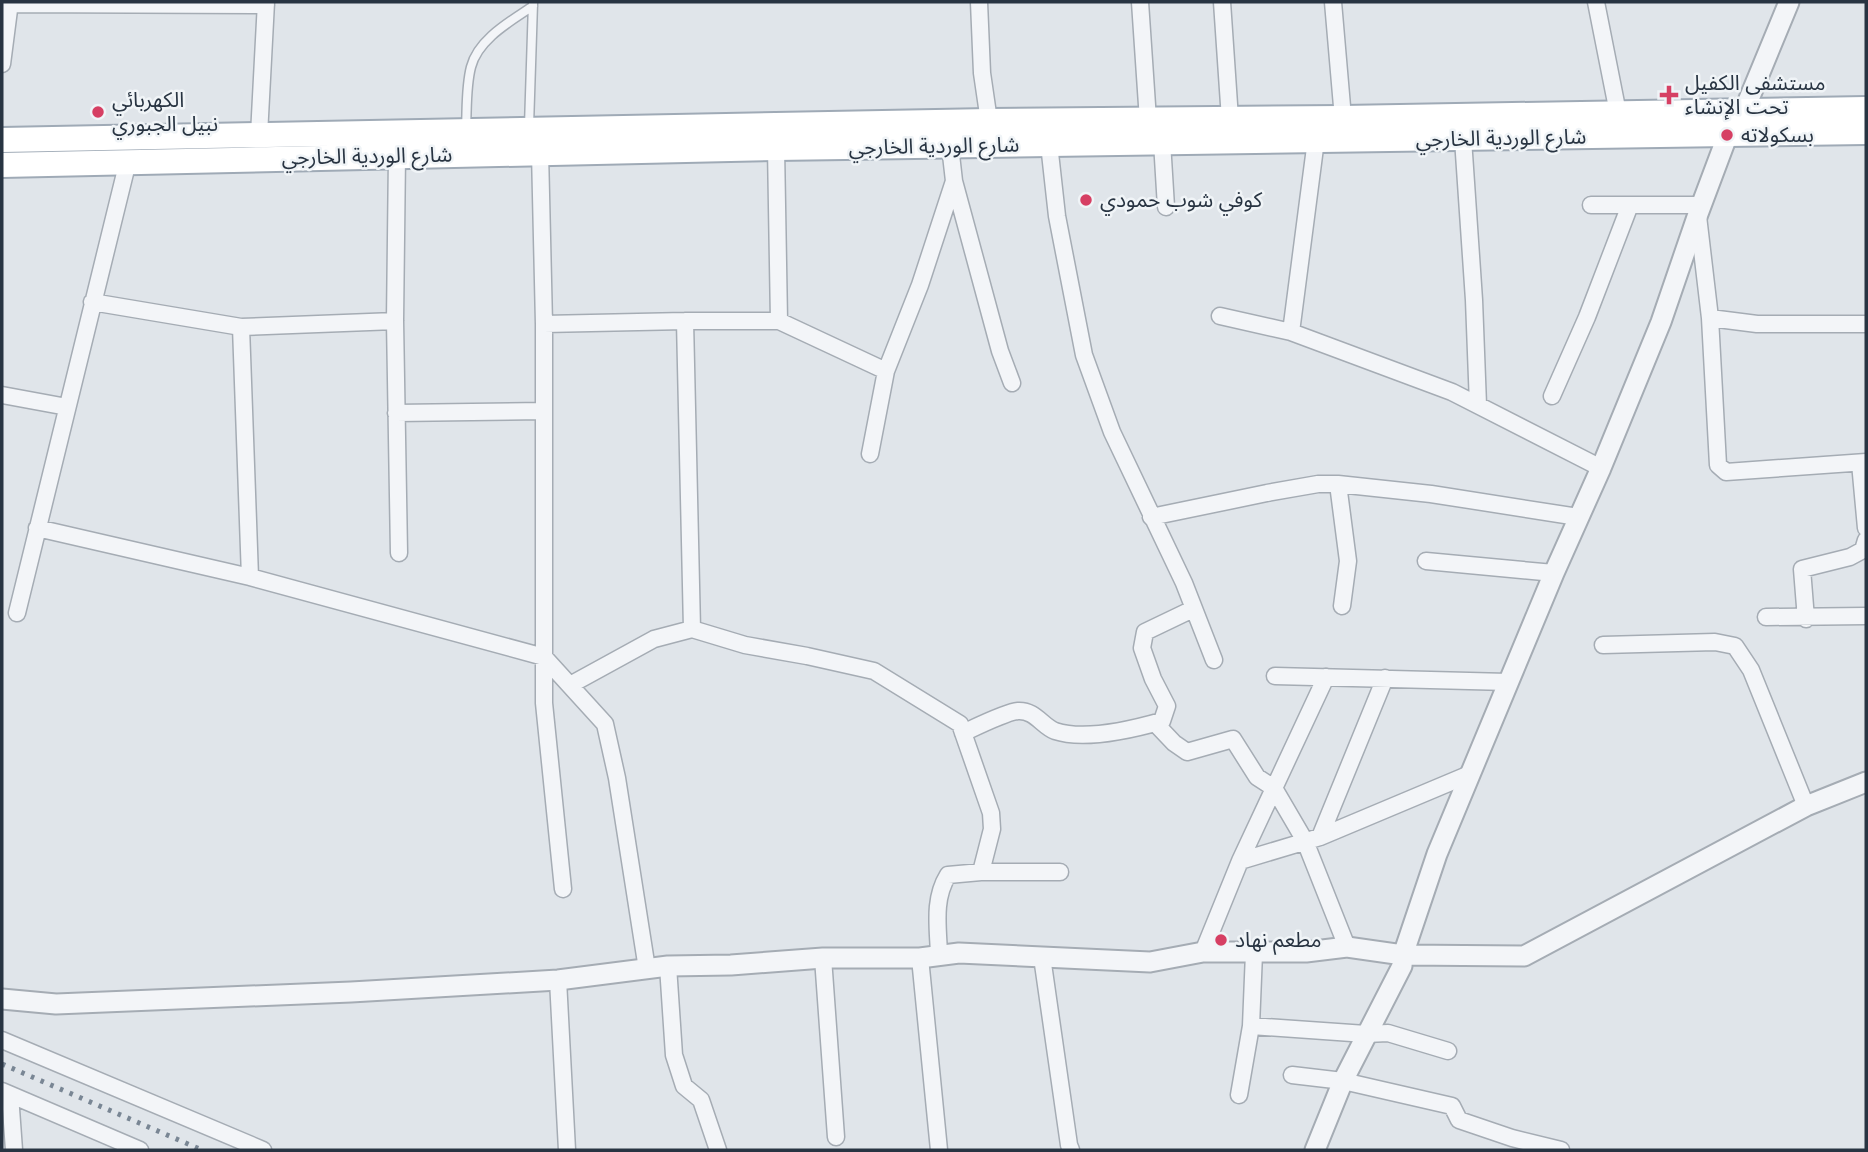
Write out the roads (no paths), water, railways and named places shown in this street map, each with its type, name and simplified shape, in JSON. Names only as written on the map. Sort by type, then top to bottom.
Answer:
[{"type":"main road","name":"شارع الوردية الخارجي","points":[[2,140],[529,130],[586,140],[683,138],[989,121],[1866,109]]},
{"type":"main road","name":"شارع الوردية الخارجي","points":[[683,138],[776,148],[1866,132]]},
{"type":"main road","name":"شارع الوردية الخارجي","points":[[2,165],[540,152],[586,140]]},
{"type":"street","points":[[979,2],[989,121]]},
{"type":"street","points":[[1140,2],[1148,120]]},
{"type":"street","points":[[1223,2],[1230,119]]},
{"type":"street","points":[[1333,2],[1343,118]]},
{"type":"street","points":[[1596,2],[1618,113]]},
{"type":"street","points":[[1744,111],[1789,2]]},
{"type":"street","points":[[2,64],[10,3],[266,4],[259,135]]},
{"type":"street","points":[[1315,1150],[1343,1082],[1402,966],[1403,955],[1437,854],[1661,322],[1699,209],[1728,134]]},
{"type":"street","points":[[1463,139],[1478,405]]},
{"type":"street","points":[[1291,332],[1316,140]]},
{"type":"street","points":[[1162,142],[1166,208]]},
{"type":"street","points":[[1049,144],[1057,216],[1084,355],[1112,432],[1184,583],[1214,660]]},
{"type":"street","points":[[950,145],[954,181],[1000,351],[1012,383]]},
{"type":"street","points":[[776,148],[779,321]]},
{"type":"street","points":[[540,152],[544,324],[544,703],[563,889]]},
{"type":"street","points":[[397,155],[395,321],[399,553]]},
{"type":"street","points":[[17,613],[128,161]]},
{"type":"street","points":[[870,454],[886,371],[954,181]]},
{"type":"street","points":[[1591,205],[1699,209]]},
{"type":"street","points":[[1552,396],[1587,317],[1630,205]]},
{"type":"street","points":[[1699,209],[1710,318],[1717,465],[1726,472],[1863,462],[1866,528]]},
{"type":"street","points":[[92,302],[241,327],[395,321]]},
{"type":"street","points":[[1220,316],[1291,332],[1452,392],[1601,468]]},
{"type":"street","points":[[1710,318],[1757,324],[1866,324]]},
{"type":"street","points":[[685,321],[692,629]]},
{"type":"street","points":[[544,324],[779,321],[886,371]]},
{"type":"street","points":[[241,327],[250,577]]},
{"type":"street","points":[[2,394],[66,407]]},
{"type":"street","points":[[396,413],[543,411]]},
{"type":"street","points":[[1151,517],[1318,484],[1431,494],[1577,517]]},
{"type":"street","points":[[1338,484],[1348,561],[1342,606]]},
{"type":"street","points":[[37,528],[250,577],[544,657],[605,724],[617,778],[647,969]]},
{"type":"street","points":[[1805,619],[1802,569],[1850,557],[1863,550],[1866,540]]},
{"type":"street","points":[[1426,562],[1554,573]]},
{"type":"street","points":[[963,733],[1017,711],[1031,713],[1054,731],[1072,733],[1126,732],[1163,721],[1167,706],[1153,679],[1142,648],[1145,632],[1193,608]]},
{"type":"street","points":[[1766,617],[1805,619],[1866,616]]},
{"type":"street","points":[[569,685],[654,639],[692,629],[745,645],[874,671],[960,724],[991,813],[992,829],[981,872]]},
{"type":"street","points":[[1603,645],[1715,642],[1735,646],[1751,670],[1806,806]]},
{"type":"street","points":[[1275,676],[1508,682]]},
{"type":"street","points":[[1203,952],[1240,861],[1326,677]]},
{"type":"street","points":[[1312,839],[1385,678]]},
{"type":"street","points":[[1155,723],[1187,752],[1233,738],[1258,777],[1274,788],[1312,839],[1347,947]]},
{"type":"street","points":[[1240,861],[1312,839],[1470,774]]},
{"type":"street","points":[[2,999],[57,1004],[351,992],[558,980],[668,966],[731,965],[823,958],[1011,954],[1150,962],[1203,952],[1254,953],[1347,947],[1403,955],[1524,956],[1806,806],[1866,782]]},
{"type":"street","points":[[939,1150],[930,956],[941,887],[948,875],[981,872],[1060,872]]},
{"type":"street","points":[[1239,1095],[1251,1026],[1254,953]]},
{"type":"street","points":[[1042,957],[1071,1150]]},
{"type":"street","points":[[823,958],[836,1137]]},
{"type":"street","points":[[668,966],[674,1055],[684,1086],[701,1100],[718,1150]]},
{"type":"street","points":[[558,980],[567,1150]]},
{"type":"street","points":[[1251,1026],[1366,1034],[1388,1033],[1448,1051]]},
{"type":"street","points":[[2,1040],[263,1150]]},
{"type":"street","points":[[1292,1075],[1343,1082],[1452,1106],[1459,1120],[1512,1138],[1561,1150]]},
{"type":"street","points":[[6,1093],[14,1150]]},
{"type":"street","points":[[6,1093],[140,1150]]},
{"type":"lane","points":[[529,130],[533,4]]},
{"type":"lane","points":[[465,131],[471,66],[482,47],[500,28],[533,4]]},
{"type":"railway","points":[[2,1064],[202,1150]]},
{"type":"place","name":"مستشفى الكفيل تحت الإنشاء","points":[[1669,95]]},
{"type":"place","name":"الكهربائي نبيل الجبوري","points":[[98,112]]},
{"type":"place","name":"بسكولاته","points":[[1727,135]]},
{"type":"place","name":"كوفي شوب حمودي","points":[[1086,200]]},
{"type":"place","name":"مطعم نهاد","points":[[1221,940]]}]
